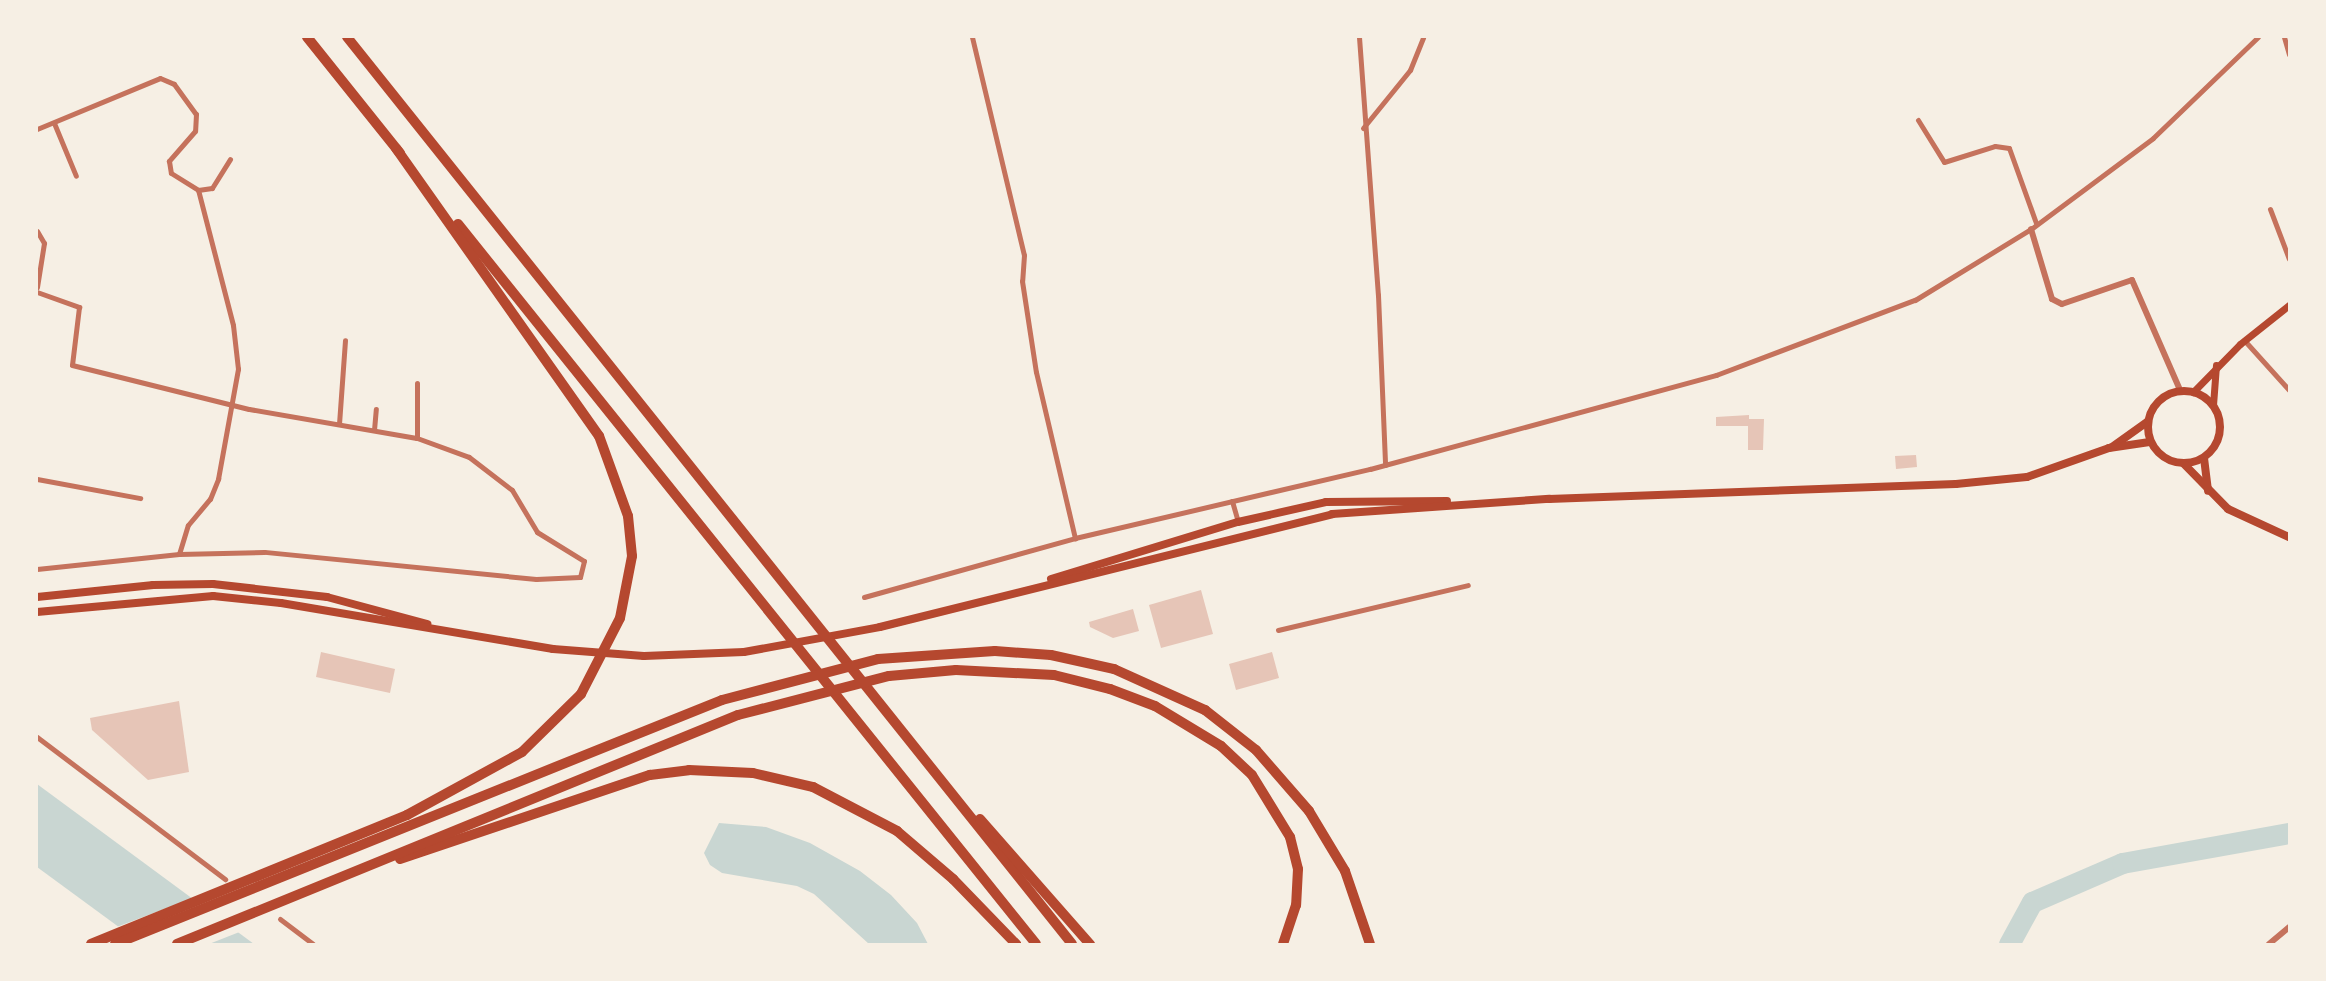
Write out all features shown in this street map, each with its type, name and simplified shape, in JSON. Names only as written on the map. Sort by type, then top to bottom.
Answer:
[{"type":"highway","points":[[307,37],[1036,944]]},
{"type":"highway","points":[[347,37],[1072,944]]},
{"type":"highway","points":[[110,942],[213,895],[434,802],[522,752],[581,694],[598,667],[620,618],[632,556],[628,516],[599,436],[396,148]]},
{"type":"highway","points":[[91,944],[110,942],[226,901],[722,700],[793,678],[878,659],[938,651],[1051,655],[1114,669],[1205,710],[1256,750],[1309,811],[1345,871],[1370,944]]},
{"type":"highway","points":[[177,944],[738,715],[889,676],[1005,670],[1082,681],[1155,706],[1213,740],[1252,775],[1276,809],[1298,869],[1296,905],[1283,944]]},
{"type":"highway","points":[[916,749],[1090,944]]},
{"type":"highway","points":[[343,876],[468,838],[650,775],[727,770],[813,787],[873,816],[953,879],[1016,944]]},
{"type":"highway","points":[[226,901],[369,830]]},
{"type":"main road","points":[[2193,392],[2216,365],[2289,305]]},
{"type":"main road","points":[[2213,405],[2216,365]]},
{"type":"main road","points":[[2109,449],[2147,422],[2159,401],[2180,390],[2193,392],[2213,405],[2218,415],[2219,439],[2204,458],[2184,464]]},
{"type":"main road","points":[[2147,422],[2151,442],[2164,458],[2184,464],[2208,491],[2251,523],[2289,537]]},
{"type":"main road","points":[[37,612],[213,596],[553,649],[644,656],[744,652],[880,627],[1026,588],[1309,519],[1475,503],[1956,484],[2027,477],[2109,449],[2151,442]]},
{"type":"main road","points":[[2204,458],[2208,491]]},
{"type":"main road","points":[[1026,588],[1097,561],[1238,522],[1353,498],[1475,503]]},
{"type":"main road","points":[[37,597],[153,584],[272,588],[327,597],[460,633]]},
{"type":"street","points":[[972,37],[1024,255],[1022,281],[1036,372],[1075,538]]},
{"type":"street","points":[[1359,37],[1363,128],[1378,296],[1385,465]]},
{"type":"street","points":[[1363,128],[1410,70],[1423,37]]},
{"type":"street","points":[[864,597],[1075,538],[1385,465],[1716,375],[1915,300],[2033,226],[2153,138],[2258,37]]},
{"type":"street","points":[[2284,37],[2289,54]]},
{"type":"street","points":[[37,129],[160,78],[174,84],[196,114],[195,131],[169,161],[171,173],[198,190],[212,188],[230,159]]},
{"type":"street","points":[[1919,120],[1944,162],[1995,146],[2009,148],[2052,299],[2062,304],[2132,280],[2180,390]]},
{"type":"street","points":[[54,123],[76,176]]},
{"type":"street","points":[[179,554],[188,525],[210,499],[218,480],[238,369],[233,325],[198,190]]},
{"type":"street","points":[[2270,209],[2289,259]]},
{"type":"street","points":[[37,231],[44,243],[37,290],[79,307],[72,365],[233,404],[417,438],[469,457],[496,474],[512,490],[537,532],[584,561],[580,577],[536,579],[264,552],[179,554],[37,569]]},
{"type":"street","points":[[339,424],[345,340]]},
{"type":"street","points":[[2244,340],[2289,390]]},
{"type":"street","points":[[417,383],[417,438]]},
{"type":"street","points":[[374,429],[376,409]]},
{"type":"street","points":[[37,479],[140,498]]},
{"type":"street","points":[[1233,501],[1238,522]]},
{"type":"street","points":[[1279,630],[1468,585]]},
{"type":"street","points":[[37,737],[225,879]]},
{"type":"street","points":[[280,919],[313,944]]},
{"type":"street","points":[[2269,944],[2289,927]]},
{"type":"shaded area","points":[[37,784],[254,944],[142,944],[37,867]]},
{"type":"shaded area","points":[[719,823],[766,827],[810,843],[860,871],[891,895],[917,923],[928,944],[869,944],[814,894],[797,886],[722,873],[710,865],[704,853]]},
{"type":"pier","points":[[196,897],[242,931],[209,944],[136,944],[114,928]]},
{"type":"building","points":[[1749,415],[1749,419],[1764,419],[1763,450],[1748,450],[1748,426],[1716,426],[1716,417]]},
{"type":"building","points":[[1916,455],[1917,467],[1896,469],[1895,456]]},
{"type":"building","points":[[1201,590],[1213,634],[1161,648],[1149,605]]},
{"type":"building","points":[[1133,609],[1139,631],[1113,638],[1090,627],[1089,622]]},
{"type":"building","points":[[321,652],[395,669],[390,693],[316,677]]},
{"type":"building","points":[[1272,652],[1279,678],[1236,690],[1229,664]]},
{"type":"building","points":[[179,701],[189,772],[148,780],[92,730],[90,718]]},
{"type":"waterway","points":[[2009,944],[2032,902],[2122,863],[2289,833]]}]
